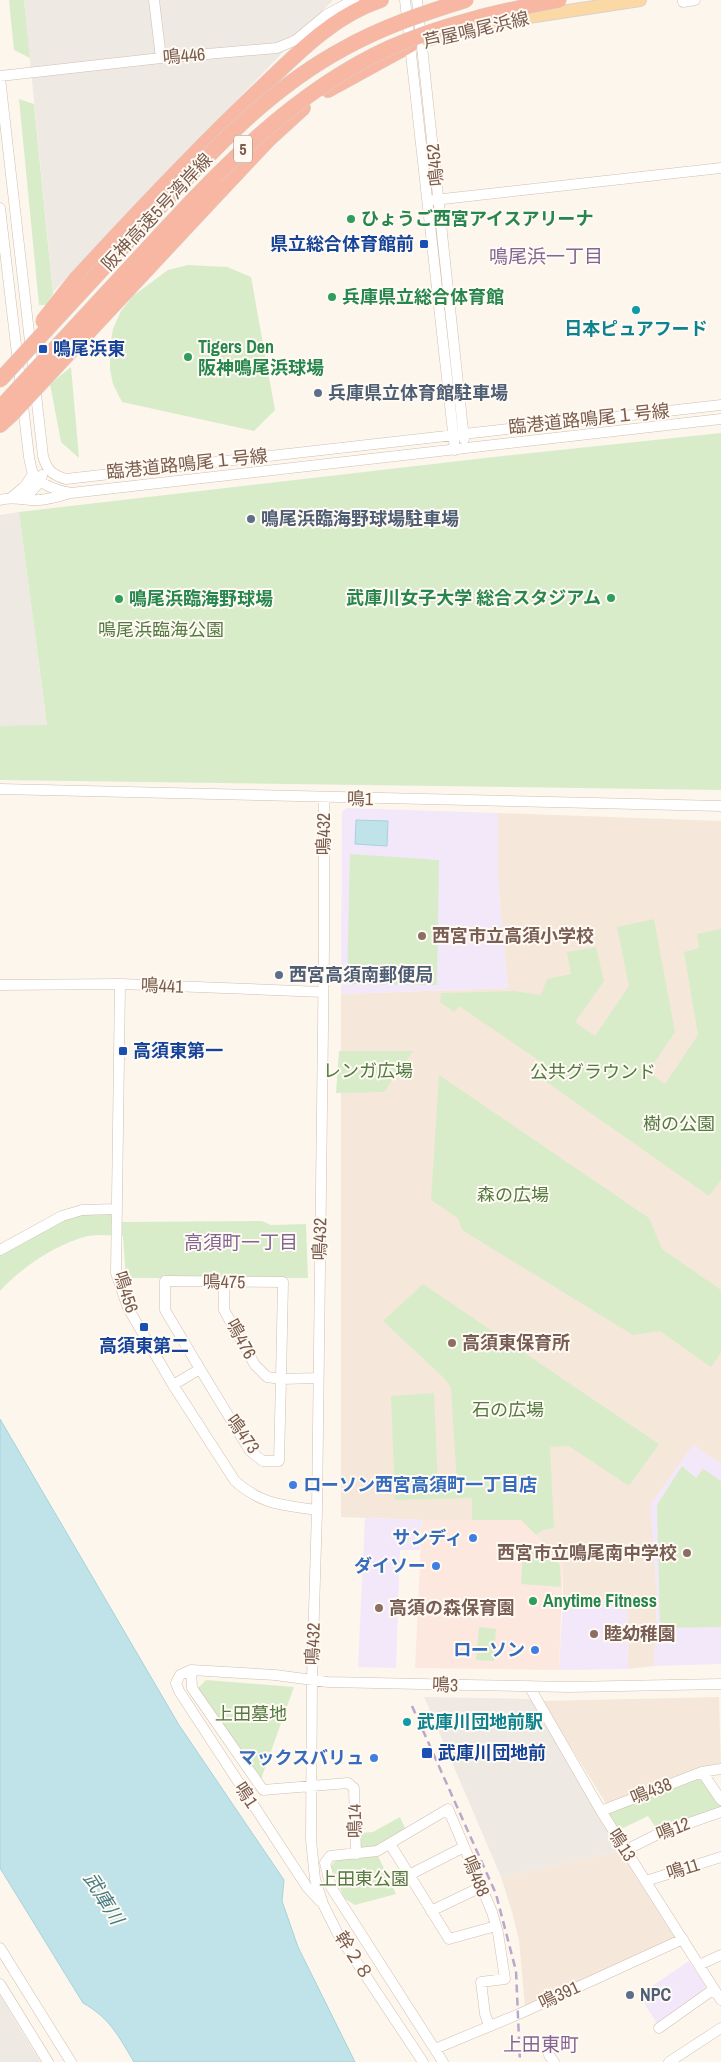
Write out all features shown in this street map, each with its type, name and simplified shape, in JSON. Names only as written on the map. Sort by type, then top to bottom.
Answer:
[{"type":"highway","name":"5","points":[[0,375],[76,279],[201,145],[305,46],[335,23],[369,4],[381,0]]},
{"type":"highway","name":"阪神高速5号湾岸線","points":[[0,380],[207,157],[262,105],[299,77],[342,49],[385,28],[466,0]]},
{"type":"highway","name":"阪神高速5号湾岸線","points":[[0,408],[209,183],[277,119],[312,92],[350,68],[381,52],[433,30],[508,10],[559,0]]},
{"type":"highway","name":"5","points":[[0,425],[269,139],[298,112],[330,88],[416,43]]},
{"type":"main road","name":"芦屋鳴尾浜線","points":[[581,0],[635,1]]},
{"type":"main road","name":"芦屋鳴尾浜線","points":[[416,43],[496,22],[635,1]]},
{"type":"street","points":[[154,0],[161,58]]},
{"type":"street","name":"鳴446","points":[[0,77],[161,58],[277,48],[296,40],[326,15],[354,0]]},
{"type":"street","name":"鳴452","points":[[405,0],[416,43]]},
{"type":"street","name":"鳴452","points":[[417,0],[416,43],[460,450]]},
{"type":"street","points":[[683,1],[695,0]]},
{"type":"street","points":[[0,77],[45,464],[25,498]]},
{"type":"street","points":[[433,200],[721,168]]},
{"type":"street","points":[[0,208],[29,458],[37,477]]},
{"type":"street","name":"臨港道路鳴尾１号線","points":[[45,464],[49,471],[56,476],[66,479],[721,405]]},
{"type":"street","name":"臨港道路鳴尾１号線","points":[[37,477],[51,487],[71,493],[721,419]]},
{"type":"street","points":[[12,497],[37,477]]},
{"type":"street","points":[[0,500],[12,497],[32,500],[52,498],[71,493]]},
{"type":"street","name":"鳴1","points":[[0,789],[721,806]]},
{"type":"street","name":"鳴432","points":[[311,1786],[317,1510],[324,798]]},
{"type":"street","name":"鳴441","points":[[0,985],[120,984],[323,992]]},
{"type":"street","name":"鳴456","points":[[120,984],[116,1273],[128,1308],[173,1385],[235,1481],[247,1492],[274,1504],[317,1510]]},
{"type":"street","points":[[0,1250],[62,1216],[82,1210],[116,1209]]},
{"type":"street","name":"鳴475","points":[[200,1369],[165,1310],[165,1281],[283,1282],[281,1379]]},
{"type":"street","name":"鳴476","points":[[224,1283],[224,1310],[255,1364],[267,1378],[281,1379]]},
{"type":"street","points":[[173,1385],[200,1369]]},
{"type":"street","name":"鳴473","points":[[200,1369],[250,1451],[264,1461],[279,1461],[281,1379]]},
{"type":"street","points":[[281,1379],[318,1378]]},
{"type":"street","name":"鳴1","points":[[191,1670],[180,1675],[176,1683],[208,1736],[307,1887],[322,1904]]},
{"type":"street","name":"鳴3","points":[[191,1670],[312,1679],[328,1682],[529,1686],[721,1684]]},
{"type":"street","name":"鳴14","points":[[191,1670],[192,1688],[263,1790],[348,1783],[354,1788],[356,1854],[330,1856],[325,1864],[331,1886],[443,2062]]},
{"type":"street","name":"鳴13","points":[[529,1686],[601,1811],[721,2000]]},
{"type":"street","points":[[721,1769],[702,1772],[721,1800]]},
{"type":"street","name":"鳴438","points":[[601,1811],[702,1772]]},
{"type":"street","name":"幹２８","points":[[311,1786],[311,1840],[316,1879],[322,1904],[338,1934],[422,2062]]},
{"type":"street","name":"鳴488","points":[[356,1854],[377,1851],[448,1810],[496,1926],[504,1979],[481,1982],[485,2014],[489,2025]]},
{"type":"street","name":"鳴12","points":[[626,1850],[658,1834],[721,1812]]},
{"type":"street","points":[[390,1844],[449,1939],[496,1926]]},
{"type":"street","points":[[409,1875],[464,1848]]},
{"type":"street","name":"鳴11","points":[[646,1881],[721,1857]]},
{"type":"street","points":[[431,1911],[481,1887]]},
{"type":"street","name":"鳴391","points":[[435,2049],[519,2014],[683,1939]]},
{"type":"street","points":[[0,1948],[71,2062]]},
{"type":"street","points":[[699,1965],[721,1955]]},
{"type":"street","points":[[0,1984],[48,2062]]},
{"type":"street","points":[[659,2028],[714,1989]]},
{"type":"street","points":[[669,2062],[721,2028]]},
{"type":"shaded area","points":[[24,0],[333,0],[53,292]]},
{"type":"shaded area","points":[[19,512],[47,726],[0,726],[0,515]]},
{"type":"shaded area","name":"西宮市立高須小学校","points":[[346,808],[498,813],[498,884],[508,988],[341,994],[342,812]]},
{"type":"shaded area","points":[[498,813],[721,821],[721,1464],[693,1445],[657,1600],[654,1666],[628,1669],[627,1600],[563,1599],[563,1564],[521,1520],[422,1520],[341,1517],[341,994],[508,988],[498,884]]},
{"type":"shaded area","name":"西宮市立鳴尾南中学校","points":[[693,1445],[721,1464],[721,1664],[654,1666],[657,1600],[650,1505]]},
{"type":"shaded area","name":"高須の森保育園","points":[[365,1518],[422,1520],[420,1550],[400,1550],[396,1668],[358,1667]]},
{"type":"shaded area","points":[[422,1520],[521,1520],[563,1564],[559,1670],[415,1668]]},
{"type":"shaded area","name":"睦幼稚園","points":[[563,1599],[627,1600],[628,1669],[559,1670]]},
{"type":"shaded area","points":[[424,1697],[531,1699],[620,1851],[501,1877]]},
{"type":"shaded area","points":[[719,1697],[721,1766],[607,1805],[542,1701]]},
{"type":"shaded area","points":[[620,1851],[675,1938],[525,2007],[519,1940],[501,1877]]},
{"type":"shaded area","points":[[689,1961],[708,1990],[658,2025],[639,1995]]},
{"type":"shaded area","points":[[0,1995],[22,2032],[41,2062],[0,2062]]},
{"type":"green space","points":[[9,0],[24,0],[30,58],[14,50]]},
{"type":"green space","points":[[19,99],[34,104],[53,294],[46,305],[39,305]]},
{"type":"green space","name":"Tigers Den 阪神鳴尾浜球場","points":[[188,265],[227,267],[251,277],[275,410],[254,431],[122,402],[113,384],[110,369],[110,346],[113,329],[121,311],[133,296],[168,270]]},
{"type":"green space","points":[[71,367],[79,458],[61,442],[50,384]]},
{"type":"green space","name":"鳴尾浜臨海公園","points":[[721,433],[721,790],[0,780],[0,726],[47,725],[19,512],[485,458]]},
{"type":"green space","points":[[350,854],[439,860],[437,985],[347,984]]},
{"type":"green space","name":"樹の公園","points":[[654,919],[675,1032],[648,1072],[665,1084],[698,1035],[684,952],[699,948],[697,934],[721,929],[721,1180],[709,1196],[535,1074],[541,1062],[459,1006],[454,1012],[440,1002],[441,993],[515,991],[541,995],[547,979],[571,974],[567,952],[596,947],[604,981],[575,1022],[595,1036],[629,986],[617,927]]},
{"type":"green space","name":"レンガ広場","points":[[339,1051],[413,1051],[384,1092],[336,1093]]},
{"type":"green space","name":"森の広場","points":[[439,1075],[649,1218],[662,1249],[721,1290],[721,1353],[711,1367],[660,1331],[633,1335],[462,1230],[458,1218],[431,1200]]},
{"type":"green space","points":[[83,1213],[121,1213],[121,1222],[262,1221],[271,1225],[306,1224],[308,1278],[126,1278],[123,1236],[97,1235],[76,1240],[52,1251],[29,1265],[0,1291],[0,1254],[65,1217]]},
{"type":"green space","name":"石の広場","points":[[423,1284],[659,1444],[629,1486],[569,1446],[550,1447],[554,1528],[543,1530],[536,1535],[521,1520],[472,1520],[472,1498],[395,1500],[391,1396],[434,1393],[438,1486],[457,1485],[451,1388],[445,1379],[383,1321]]},
{"type":"green space","name":"西宮市立鳴尾南中学校","points":[[682,1466],[696,1478],[703,1469],[721,1481],[721,1627],[660,1628],[657,1505]]},
{"type":"green space","points":[[523,1548],[546,1549],[560,1565],[561,1587],[521,1584]]},
{"type":"green space","points":[[479,1627],[496,1629],[494,1661],[476,1660]]},
{"type":"green space","name":"上田墓地","points":[[206,1680],[294,1687],[260,1782],[196,1690]]},
{"type":"green space","points":[[701,1774],[721,1804],[721,1810],[658,1831],[648,1816],[617,1831],[605,1812]]},
{"type":"green space","points":[[400,1817],[406,1830],[376,1849],[359,1850],[359,1833],[373,1832]]},
{"type":"green space","name":"上田東公園","points":[[378,1856],[396,1894],[355,1905],[344,1898],[331,1866],[336,1860]]},
{"type":"water","points":[[356,820],[388,821],[387,846],[355,844]]},
{"type":"water","name":"武庫川","points":[[0,1419],[179,1725],[284,1880],[282,1901],[298,1947],[355,2062],[134,2062],[107,2022],[83,2003],[0,1868]]},
{"type":"railway","points":[[412,1706],[496,1894],[516,1971],[520,2062]]},
{"type":"place","name":"ひょうご西宮アイスアリーナ","points":[[351,219]]},
{"type":"place","name":"県立総合体育館前","points":[[424,244]]},
{"type":"place","name":"兵庫県立総合体育館","points":[[332,297]]},
{"type":"place","name":"日本ピュアフード","points":[[636,310]]},
{"type":"place","name":"鳴尾浜東","points":[[43,349]]},
{"type":"place","name":"Tigers Den 阪神鳴尾浜球場","points":[[188,357]]},
{"type":"place","name":"兵庫県立体育館駐車場","points":[[318,393]]},
{"type":"place","name":"鳴尾浜臨海野球場駐車場","points":[[251,519]]},
{"type":"place","name":"武庫川女子大学 総合スタジアム","points":[[611,598]]},
{"type":"place","name":"鳴尾浜臨海野球場","points":[[119,599]]},
{"type":"place","name":"西宮市立高須小学校","points":[[422,936]]},
{"type":"place","name":"西宮高須南郵便局","points":[[279,975]]},
{"type":"place","name":"高須東第一","points":[[123,1051]]},
{"type":"place","name":"高須東第二","points":[[144,1327]]},
{"type":"place","name":"高須東保育所","points":[[452,1343]]},
{"type":"place","name":"ローソン西宮高須町一丁目店","points":[[293,1485]]},
{"type":"place","name":"サンディ","points":[[473,1538]]},
{"type":"place","name":"西宮市立鳴尾南中学校","points":[[687,1553]]},
{"type":"place","name":"ダイソー","points":[[436,1566]]},
{"type":"place","name":"Anytime Fitness","points":[[533,1601]]},
{"type":"place","name":"高須の森保育園","points":[[379,1608]]},
{"type":"place","name":"睦幼稚園","points":[[594,1634]]},
{"type":"place","name":"ローソン","points":[[535,1650]]},
{"type":"place","name":"武庫川団地前駅","points":[[407,1722]]},
{"type":"place","name":"武庫川団地前","points":[[427,1753]]},
{"type":"place","name":"マックスバリュ","points":[[374,1758]]},
{"type":"place","name":"NPC","points":[[630,1995]]},
{"type":"district","name":"鳴尾浜一丁目","points":[[546,256]]},
{"type":"district","name":"高須町一丁目","points":[[241,1242]]},
{"type":"district","name":"上田東町","points":[[541,2044]]},
{"type":"park label","name":"公共グラウンド","points":[[593,1072]]}]
